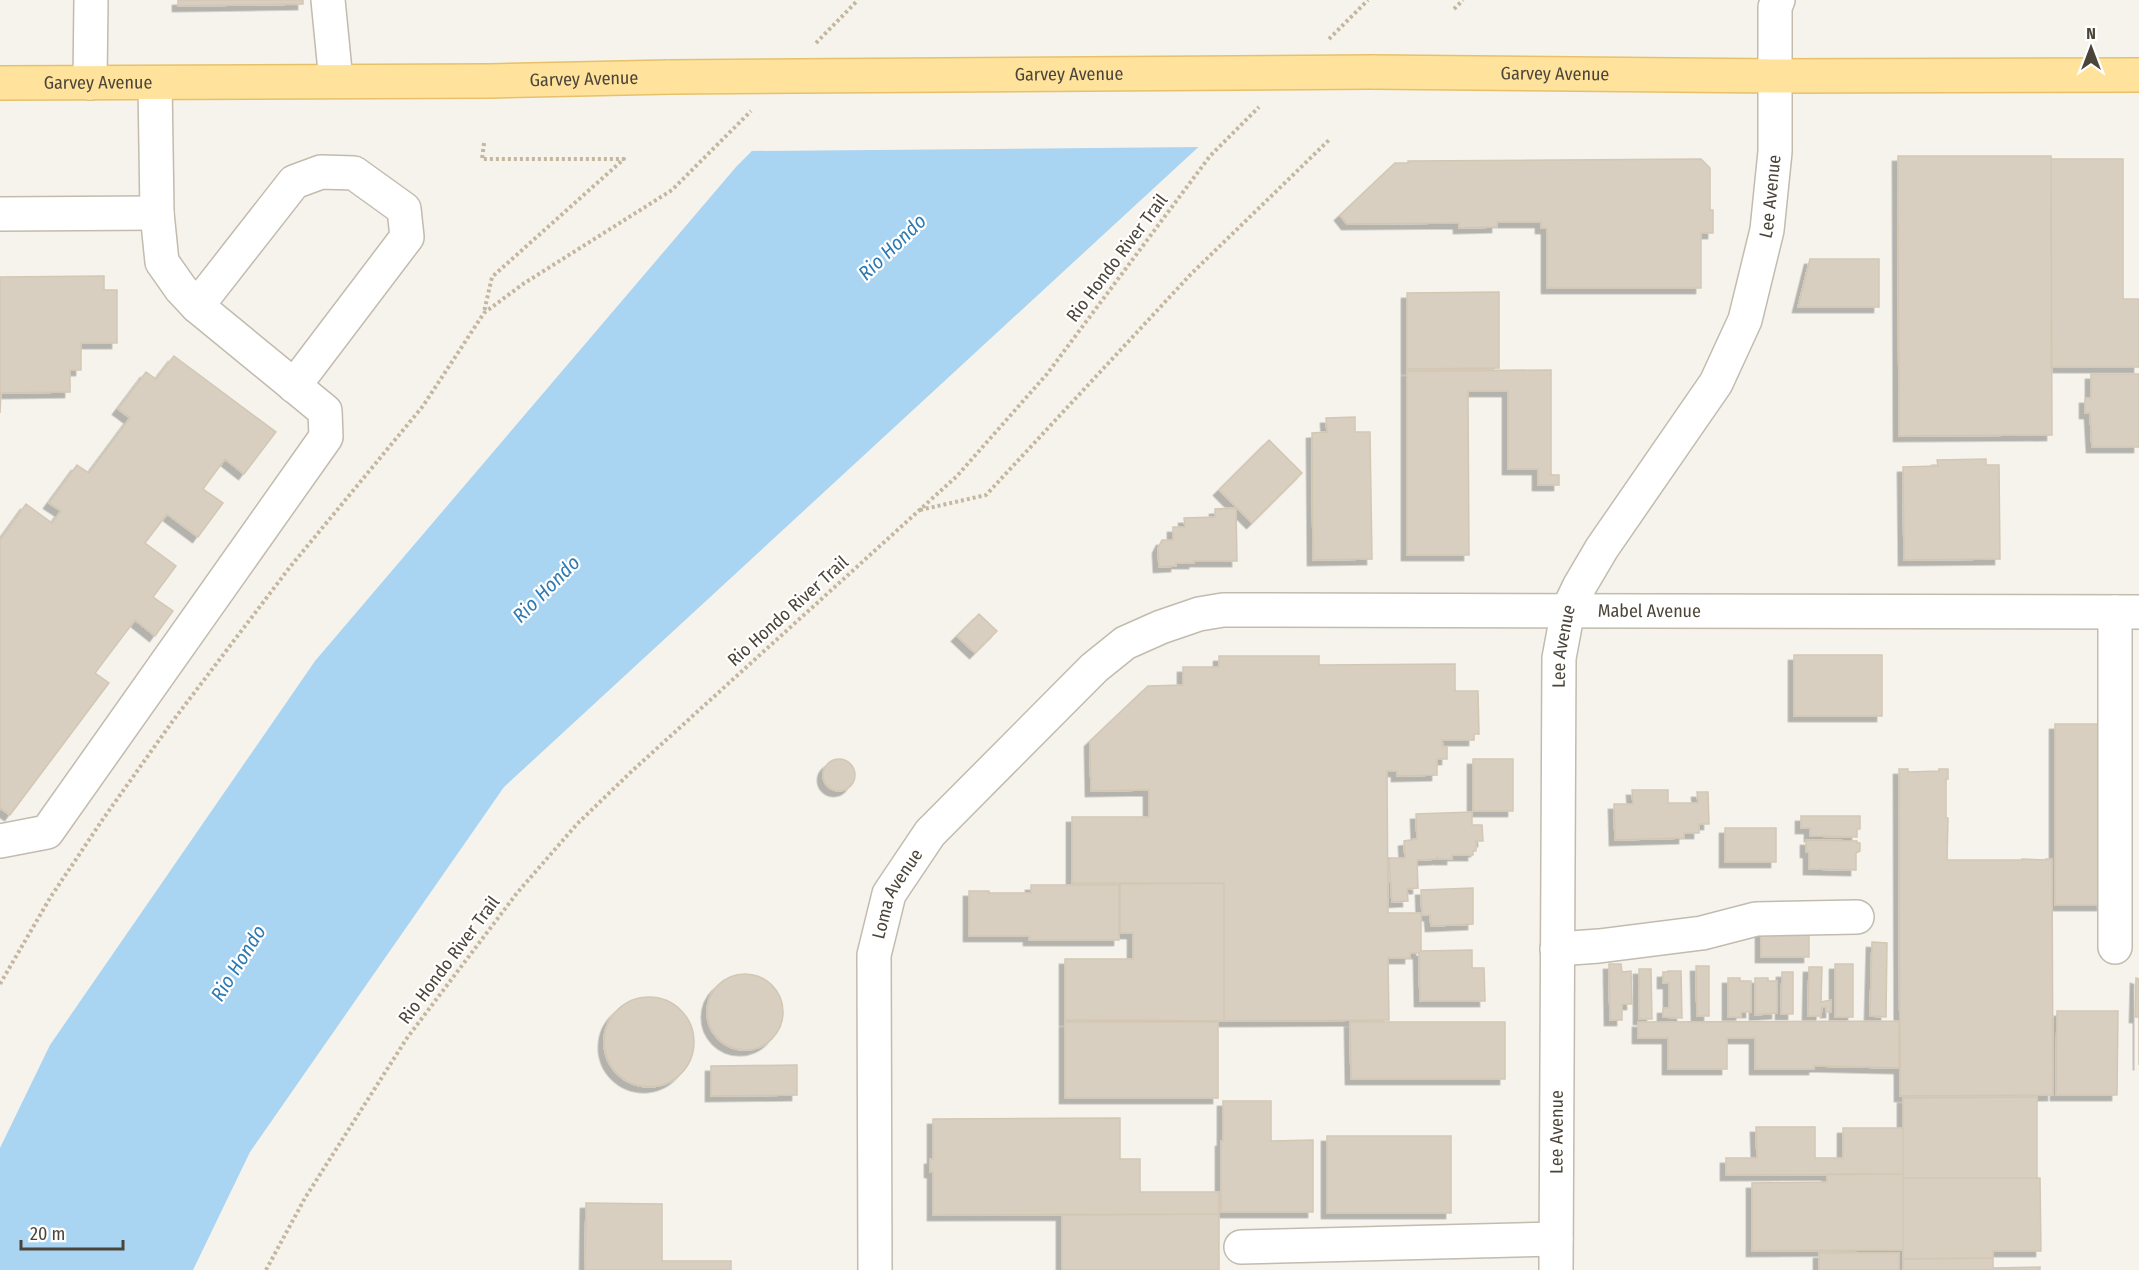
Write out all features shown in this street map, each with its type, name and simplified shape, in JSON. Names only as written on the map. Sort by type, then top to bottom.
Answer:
[{"type":"main road","name":"Garvey Avenue","points":[[0,83],[491,81],[1372,72],[1774,76],[2139,75]]},
{"type":"street","points":[[90,83],[91,0]]},
{"type":"street","points":[[328,0],[336,81]]},
{"type":"street","name":"Lee Avenue","points":[[1556,1254],[1559,658],[1568,610],[1579,587],[1602,548],[1716,383],[1745,320],[1767,230],[1775,152],[1775,7],[1778,0]]},
{"type":"street","points":[[0,841],[46,831],[326,437],[325,411],[196,306],[162,262],[157,213],[155,83]]},
{"type":"street","points":[[196,306],[294,182],[321,172],[354,173],[404,209],[407,237],[294,386]]},
{"type":"street","points":[[0,214],[157,213]]},
{"type":"street","name":"Mabel Avenue","points":[[1161,627],[1199,614],[1223,610],[2127,612]]},
{"type":"street","points":[[2115,947],[2127,612]]},
{"type":"street","name":"Loma Avenue","points":[[875,1270],[874,955],[889,894],[930,833],[1094,668],[1125,644],[1161,627]]},
{"type":"street","points":[[1557,949],[1702,933],[1756,919],[1857,916]]},
{"type":"street","points":[[1241,1247],[1556,1254]]},
{"type":"path","points":[[815,45],[858,0]]},
{"type":"path","points":[[1326,41],[1368,0]]},
{"type":"path","points":[[1454,9],[1463,0]]},
{"type":"path","points":[[0,984],[50,898],[172,722],[290,567],[423,406],[484,313],[523,284],[672,190],[759,103]]},
{"type":"path","name":"Rio Hondo River Trail","points":[[266,1270],[305,1198],[407,1038],[517,893],[585,816],[957,476],[1047,374],[1210,156],[1260,107]]},
{"type":"path","points":[[919,511],[986,495],[1191,274],[1329,140]]},
{"type":"path","points":[[484,143],[482,159],[624,159],[492,277],[484,313]]},
{"type":"water","name":"Rio Hondo","points":[[902,0],[1358,0],[504,787],[250,1152],[193,1270],[0,1270],[0,1148],[50,1045],[315,661],[736,167]]},
{"type":"pier","points":[[898,0],[1361,0],[1203,147],[748,151]]},
{"type":"building","points":[[178,0],[303,0],[303,4],[178,6]]},
{"type":"building","points":[[1898,156],[2051,156],[2052,435],[1899,436]]},
{"type":"building","points":[[1701,159],[1710,168],[1710,210],[1713,210],[1713,233],[1701,233],[1701,288],[1547,288],[1547,228],[1541,228],[1541,222],[1497,222],[1497,227],[1459,228],[1459,223],[1347,224],[1340,215],[1395,163],[1408,163],[1408,161]]},
{"type":"building","points":[[2051,159],[2123,159],[2123,299],[2139,299],[2139,367],[2051,367]]},
{"type":"building","points":[[1810,259],[1879,259],[1879,307],[1798,307]]},
{"type":"building","points":[[104,276],[104,290],[117,290],[117,343],[81,343],[81,370],[70,370],[70,392],[1,393],[0,413],[0,277]]},
{"type":"building","points":[[1499,292],[1499,368],[1407,369],[1407,293]]},
{"type":"building","points":[[174,356],[276,432],[244,474],[225,459],[203,489],[223,503],[198,537],[167,514],[145,543],[176,566],[153,597],[173,611],[155,636],[135,620],[95,673],[109,683],[10,815],[0,808],[0,540],[26,504],[52,523],[61,511],[49,503],[77,465],[89,473],[130,418],[118,409],[146,372],[156,379]]},
{"type":"building","points":[[1551,370],[1551,475],[1559,475],[1559,485],[1538,485],[1538,469],[1508,469],[1508,391],[1468,391],[1469,555],[1407,555],[1407,371]]},
{"type":"building","points":[[2091,374],[2139,374],[2139,447],[2092,447],[2090,413],[2085,413],[2085,398],[2091,398]]},
{"type":"building","points":[[1355,417],[1355,432],[1370,432],[1372,559],[1313,560],[1312,433],[1327,432],[1326,418]]},
{"type":"building","points":[[1269,440],[1302,473],[1252,523],[1219,490]]},
{"type":"building","points":[[1986,459],[1986,465],[1999,465],[2000,559],[1904,560],[1903,467],[1938,466],[1937,460]]},
{"type":"building","points":[[1236,508],[1237,561],[1194,561],[1194,563],[1176,563],[1176,566],[1159,567],[1158,548],[1162,540],[1173,540],[1173,527],[1185,527],[1184,518],[1215,517],[1215,509]]},
{"type":"building","points":[[979,614],[997,631],[975,653],[957,636]]},
{"type":"building","points":[[1794,655],[1882,655],[1882,716],[1794,716]]},
{"type":"building","points":[[1219,656],[1319,656],[1319,665],[1455,664],[1455,691],[1478,691],[1479,734],[1474,734],[1474,740],[1442,740],[1443,747],[1447,747],[1447,759],[1437,759],[1437,775],[1397,776],[1397,771],[1387,771],[1388,913],[1421,913],[1421,951],[1472,950],[1472,968],[1484,968],[1485,1001],[1420,1001],[1419,953],[1410,953],[1410,958],[1388,958],[1389,1020],[1224,1021],[1224,883],[1072,883],[1072,817],[1149,817],[1149,790],[1091,791],[1090,741],[1148,686],[1183,685],[1183,667],[1219,667]]},
{"type":"building","points":[[2055,724],[2101,724],[2102,905],[2055,905]]},
{"type":"building","points":[[839,759],[850,764],[855,775],[850,786],[839,791],[828,786],[823,775],[828,764]]},
{"type":"building","points":[[1473,759],[1513,759],[1513,811],[1473,811]]},
{"type":"building","points":[[1899,769],[1908,769],[1908,772],[1948,769],[1948,779],[1946,779],[1947,860],[2052,859],[2053,1095],[1900,1096]]},
{"type":"building","points":[[1632,790],[1668,790],[1668,803],[1698,803],[1697,792],[1708,792],[1709,824],[1699,824],[1699,833],[1684,833],[1684,838],[1615,840],[1614,804],[1633,804]]},
{"type":"building","points":[[1472,812],[1472,825],[1482,825],[1483,841],[1476,841],[1476,851],[1473,851],[1473,855],[1452,855],[1452,859],[1437,857],[1437,859],[1417,860],[1418,888],[1407,889],[1408,901],[1392,902],[1389,858],[1405,858],[1404,841],[1417,839],[1416,814]]},
{"type":"building","points":[[1801,816],[1860,816],[1860,829],[1857,829],[1857,837],[1810,836],[1810,828],[1801,828]]},
{"type":"building","points":[[1725,828],[1776,828],[1776,862],[1725,862]]},
{"type":"building","points":[[1806,840],[1857,841],[1860,843],[1860,851],[1856,853],[1856,870],[1809,869]]},
{"type":"building","points":[[1224,883],[1224,1021],[1065,1020],[1065,959],[1133,959],[1133,933],[1120,933],[1120,884]]},
{"type":"building","points":[[1031,885],[1119,885],[1119,940],[1029,940],[1029,936],[969,936],[969,891],[1031,893]]},
{"type":"building","points":[[1473,888],[1473,924],[1431,926],[1430,915],[1422,915],[1421,890]]},
{"type":"building","points":[[1761,927],[1809,927],[1809,957],[1761,957]]},
{"type":"building","points":[[1872,942],[1887,943],[1886,1017],[1870,1016]]},
{"type":"building","points":[[1609,964],[1621,964],[1622,972],[1631,971],[1632,1004],[1622,1004],[1622,1020],[1610,1020]]},
{"type":"building","points":[[1835,964],[1853,964],[1853,1017],[1835,1017]]},
{"type":"building","points":[[1696,966],[1709,966],[1709,1016],[1697,1016]]},
{"type":"building","points":[[1809,967],[1822,967],[1821,1002],[1831,1000],[1831,1012],[1826,1012],[1826,1007],[1822,1007],[1821,1016],[1808,1016]]},
{"type":"building","points":[[1639,969],[1651,969],[1652,1019],[1639,1019]]},
{"type":"building","points":[[1681,971],[1682,1018],[1663,1017],[1663,1008],[1669,1008],[1669,983],[1663,983],[1663,972]]},
{"type":"building","points":[[1782,972],[1793,972],[1793,1014],[1781,1014]]},
{"type":"building","points":[[745,974],[759,977],[772,985],[780,998],[783,1012],[780,1026],[772,1039],[759,1047],[745,1050],[731,1047],[718,1039],[710,1026],[707,1012],[710,998],[718,985],[731,977]]},
{"type":"building","points":[[1728,978],[1751,981],[1751,1012],[1741,1012],[1741,1017],[1728,1017]]},
{"type":"building","points":[[1755,978],[1777,981],[1777,1013],[1755,1015]]},
{"type":"building","points":[[2136,978],[2139,979],[2139,1017],[2135,1017]]},
{"type":"building","points":[[649,997],[666,1001],[681,1010],[690,1025],[694,1042],[690,1059],[681,1074],[666,1083],[649,1087],[632,1083],[617,1074],[608,1059],[604,1042],[608,1025],[617,1010],[632,1001]]},
{"type":"building","points":[[2057,1011],[2118,1011],[2117,1095],[2056,1095]]},
{"type":"building","points":[[1899,1021],[1899,1068],[1814,1066],[1814,1069],[1755,1069],[1755,1038],[1727,1038],[1727,1069],[1668,1069],[1668,1038],[1638,1038],[1638,1022]]},
{"type":"building","points":[[1065,1022],[1218,1022],[1218,1098],[1065,1098]]},
{"type":"building","points":[[1350,1022],[1505,1022],[1505,1079],[1351,1079]]},
{"type":"building","points":[[797,1065],[797,1095],[711,1096],[711,1066]]},
{"type":"building","points":[[2037,1097],[2037,1178],[1903,1178],[1903,1098]]},
{"type":"building","points":[[1223,1101],[1271,1101],[1271,1141],[1313,1140],[1313,1212],[1221,1212]]},
{"type":"building","points":[[1120,1118],[1120,1159],[1140,1159],[1140,1192],[1219,1192],[1219,1214],[933,1215],[933,1172],[930,1172],[930,1159],[933,1159],[933,1119]]},
{"type":"building","points":[[1756,1127],[1815,1127],[1815,1158],[1843,1158],[1843,1128],[1903,1128],[1903,1174],[1726,1175],[1726,1158],[1757,1158]]},
{"type":"building","points":[[1327,1136],[1451,1136],[1451,1213],[1327,1213]]},
{"type":"building","points":[[1827,1174],[1903,1174],[1903,1250],[1752,1251],[1752,1183],[1827,1182]]},
{"type":"building","points":[[1903,1178],[2040,1178],[2041,1251],[1993,1251],[1993,1258],[1903,1259]]},
{"type":"building","points":[[586,1203],[662,1204],[662,1261],[731,1261],[731,1270],[585,1270]]},
{"type":"building","points":[[1219,1214],[1219,1270],[1062,1270],[1062,1215]]},
{"type":"building","points":[[1819,1253],[1899,1253],[1899,1270],[1819,1270]]},
{"type":"building","points":[[1993,1258],[1993,1268],[2040,1267],[2040,1270],[1903,1270],[1903,1259]]}]
